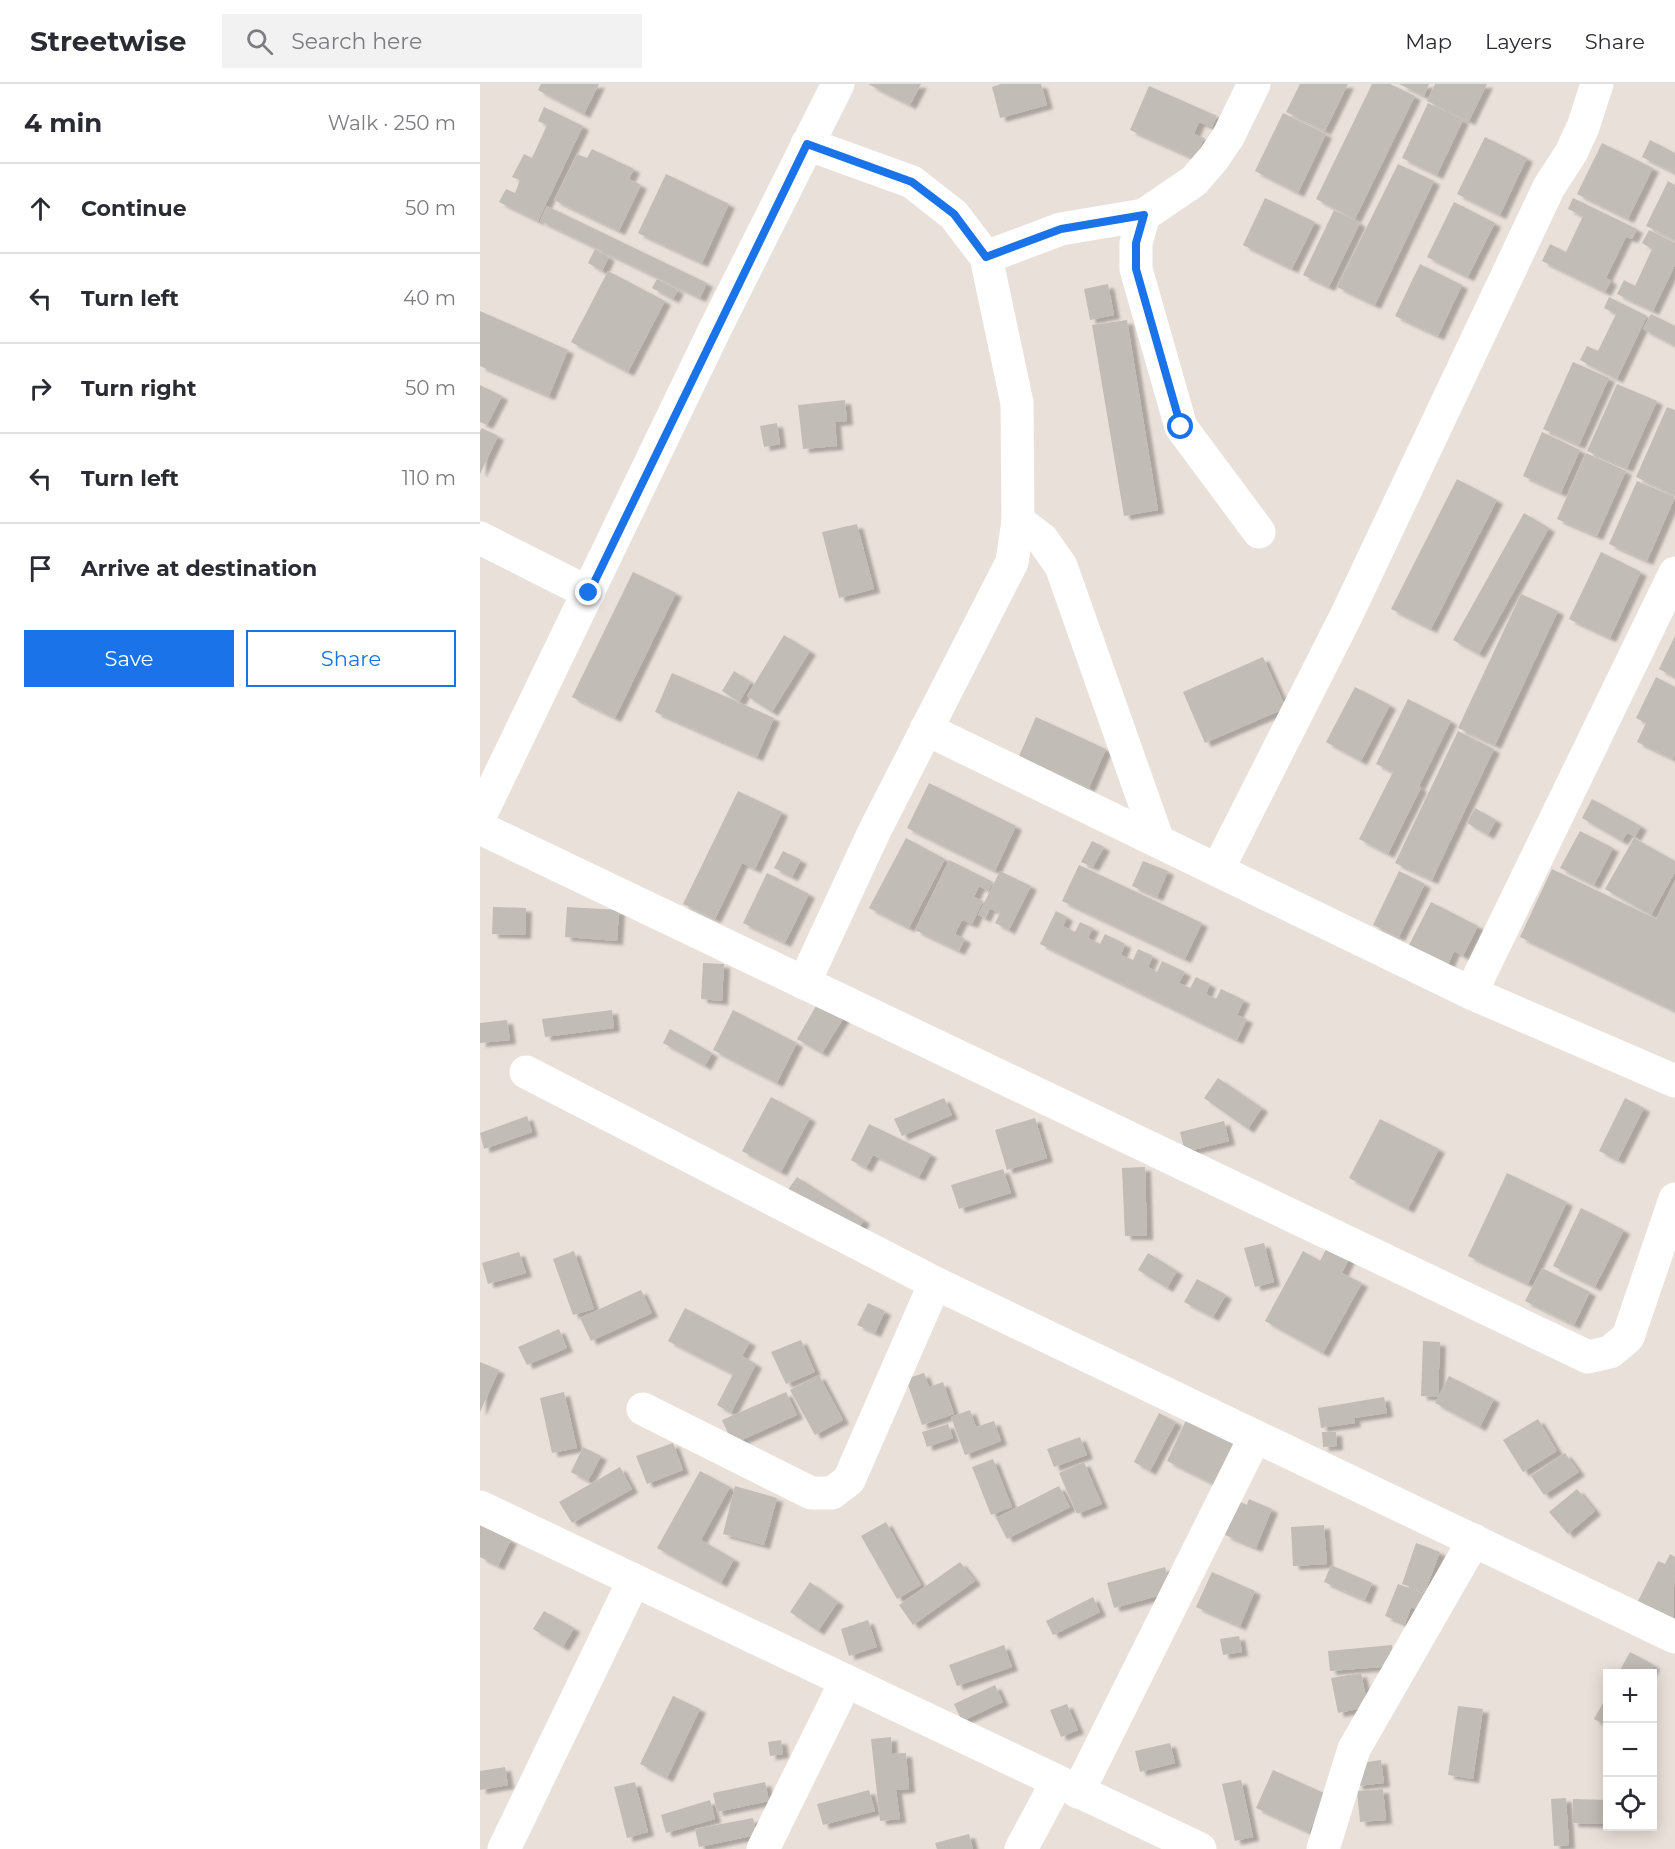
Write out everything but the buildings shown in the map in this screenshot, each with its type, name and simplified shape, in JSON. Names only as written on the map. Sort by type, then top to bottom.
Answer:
[{"type":"street","points":[[480,816],[838,84]]},
{"type":"street","points":[[986,257],[1061,229],[1144,215],[1194,181],[1214,159],[1228,137],[1254,84]]},
{"type":"street","points":[[1218,869],[1337,635],[1549,187],[1571,153],[1597,84]]},
{"type":"street","points":[[804,983],[926,729],[1012,562],[1018,521],[1017,403],[986,257],[954,214],[912,182],[807,144]]},
{"type":"street","points":[[1144,215],[1136,243],[1136,269],[1181,427],[1259,532]]},
{"type":"street","points":[[1018,521],[1042,539],[1061,566],[1158,841]]},
{"type":"street","points":[[480,538],[589,593]]},
{"type":"street","points":[[1471,993],[1675,573]]},
{"type":"street","points":[[926,729],[1471,993],[1675,1081]]},
{"type":"street","points":[[480,828],[1588,1357],[1611,1352],[1628,1337],[1675,1199]]},
{"type":"street","points":[[526,1072],[935,1283],[1675,1637]]},
{"type":"street","points":[[643,1409],[811,1493],[832,1493],[849,1480],[935,1283]]},
{"type":"street","points":[[1021,1849],[1068,1787],[1255,1437]]},
{"type":"street","points":[[480,1507],[1200,1849]]},
{"type":"street","points":[[1323,1849],[1354,1749],[1474,1540]]},
{"type":"street","points":[[504,1849],[634,1580]]},
{"type":"street","points":[[763,1849],[846,1681]]},
{"type":"route","points":[[589,593],[716,327],[807,144],[912,182],[954,214],[986,257],[1061,229],[1144,215],[1136,243],[1136,269],[1146,313],[1181,427]]}]
